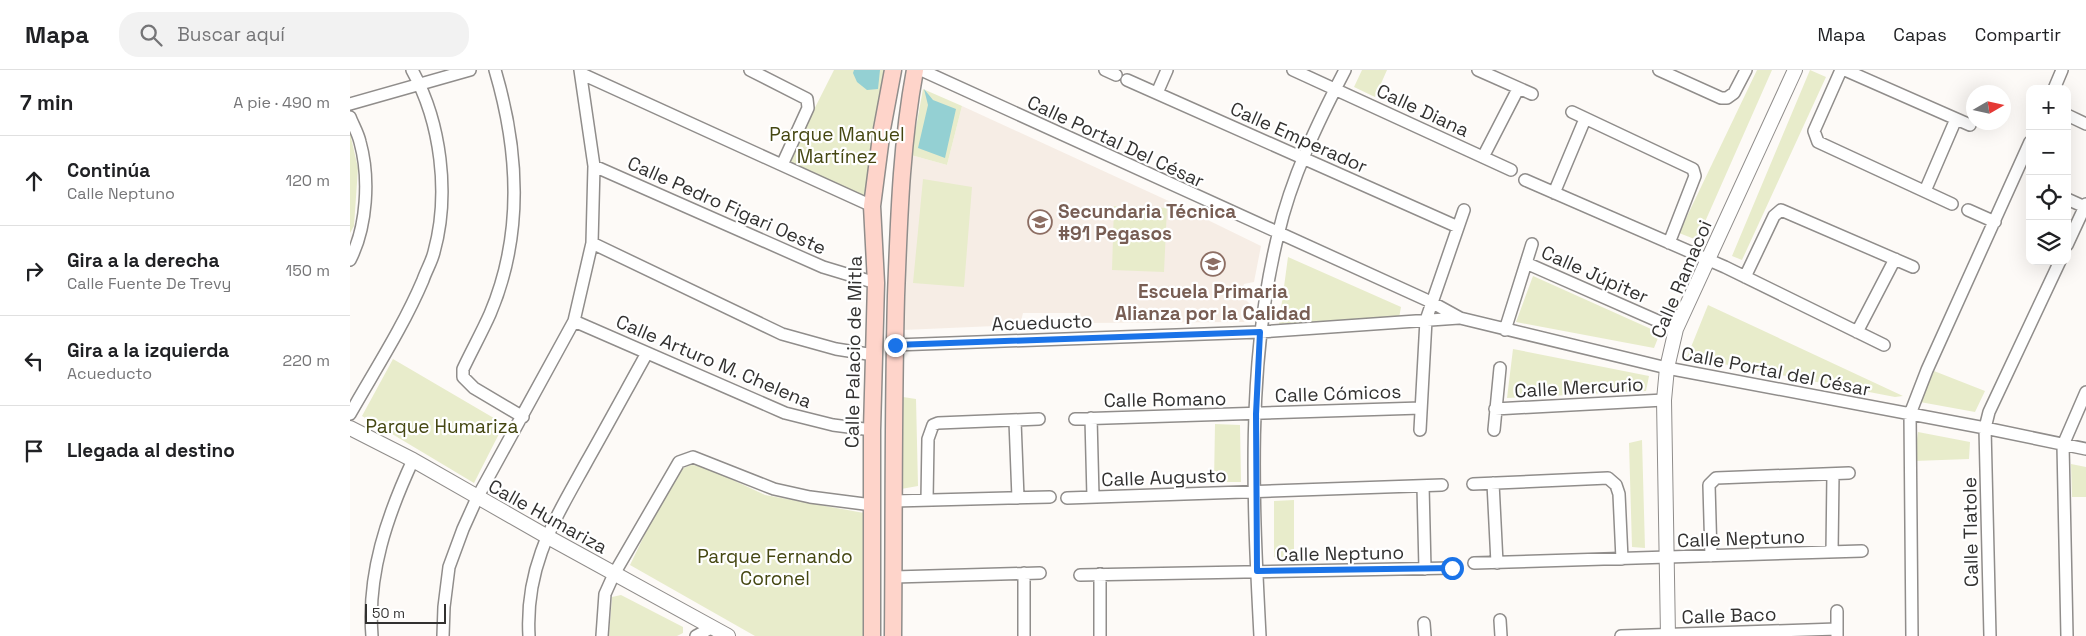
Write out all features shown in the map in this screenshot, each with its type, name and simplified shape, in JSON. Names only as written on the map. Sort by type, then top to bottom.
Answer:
[{"type":"main road","name":"Calle Palacio de Mitla","points":[[872,636],[872,430],[876,283],[872,206],[882,129],[893,70]]},
{"type":"main road","points":[[894,636],[895,345],[900,179],[905,122],[915,70]]},
{"type":"street","points":[[350,414],[413,303],[434,252],[442,202],[438,153],[433,122],[420,85],[412,70]]},
{"type":"street","points":[[350,104],[470,70]]},
{"type":"street","points":[[495,70],[507,109],[515,166],[513,229],[491,313],[463,369],[463,377],[474,388],[523,417]]},
{"type":"street","points":[[750,70],[807,100],[808,108],[782,165]]},
{"type":"street","name":"Calle Portal Del César","points":[[921,70],[1431,302],[1460,318]]},
{"type":"street","name":"Calle Emperador","points":[[1105,70],[1458,227]]},
{"type":"street","points":[[1157,93],[1167,70]]},
{"type":"street","name":"Calle Diana","points":[[1293,70],[1511,170]]},
{"type":"street","points":[[1260,636],[1257,571],[1256,414],[1260,332],[1278,234],[1304,158],[1344,70]]},
{"type":"street","points":[[1478,70],[1532,94]]},
{"type":"street","points":[[1659,70],[1721,98],[1732,96],[1746,70]]},
{"type":"street","name":"Calle Ramacoi","points":[[1668,635],[1664,400],[1666,368],[1676,330],[1794,70]]},
{"type":"street","points":[[1841,70],[1814,131],[1818,142],[1952,204]]},
{"type":"street","points":[[1845,70],[1966,123]]},
{"type":"street","points":[[2056,85],[2062,70]]},
{"type":"street","points":[[581,72],[872,206]]},
{"type":"street","points":[[443,636],[444,607],[449,567],[477,498],[574,321],[592,243],[594,166],[581,72]]},
{"type":"street","points":[[1483,156],[1518,89]]},
{"type":"street","points":[[1572,112],[1693,169],[1695,172],[1669,243]]},
{"type":"street","points":[[350,116],[360,142],[366,198],[350,260]]},
{"type":"street","points":[[2071,117],[2086,124]]},
{"type":"street","points":[[1554,193],[1585,119]]},
{"type":"street","points":[[1925,191],[1956,119]]},
{"type":"street","points":[[1912,636],[1910,414],[1927,370],[2026,151]]},
{"type":"street","name":"Calle Pedro Figari Oeste","points":[[594,166],[823,267],[876,283]]},
{"type":"street","points":[[1525,180],[1745,277],[1884,345]]},
{"type":"street","points":[[2071,200],[2086,206],[2071,237]]},
{"type":"street","points":[[1420,430],[1426,320],[1464,210]]},
{"type":"street","points":[[1745,277],[1774,216],[1782,210],[1913,267]]},
{"type":"street","points":[[1968,210],[1994,222]]},
{"type":"street","points":[[592,243],[782,334],[836,349],[874,356]]},
{"type":"street","points":[[1506,330],[1532,244]]},
{"type":"street","points":[[1857,332],[1895,259]]},
{"type":"street","name":"Calle Júpiter","points":[[1526,263],[1676,330]]},
{"type":"street","points":[[1985,428],[1990,412],[2058,265]]},
{"type":"street","name":"Acueducto","points":[[895,345],[1260,332],[1460,318]]},
{"type":"street","name":"Calle Portal del César","points":[[1460,318],[1666,368],[2086,449]]},
{"type":"street","name":"Calle Arturo M. Chelena","points":[[574,321],[785,412],[833,425],[872,430]]},
{"type":"street","points":[[528,636],[531,586],[546,536],[647,353]]},
{"type":"street","points":[[1494,430],[1500,368]]},
{"type":"street","points":[[2068,636],[2063,445],[2086,392]]},
{"type":"street","name":"Calle Mercurio","points":[[1495,409],[1664,400]]},
{"type":"street","name":"Calle Cómicos","points":[[1256,414],[1421,408]]},
{"type":"street","name":"Calle Romano","points":[[1075,418],[1256,414]]},
{"type":"street","points":[[1091,418],[1093,498]]},
{"type":"street","points":[[927,500],[929,430],[932,425],[938,423],[1039,419]]},
{"type":"street","points":[[1015,420],[1018,498]]},
{"type":"street","name":"Calle Humariza","points":[[350,428],[413,460],[477,498],[728,636]]},
{"type":"street","name":"Calle Tlatole","points":[[1985,428],[1990,636]]},
{"type":"street","points":[[602,636],[606,594],[614,574],[680,462],[688,457],[693,457],[774,489],[810,497],[872,505]]},
{"type":"street","points":[[372,636],[375,563],[394,500],[413,460]]},
{"type":"street","points":[[1711,556],[1709,485],[1712,480],[1720,477],[1849,473]]},
{"type":"street","points":[[1832,552],[1833,474]]},
{"type":"street","points":[[1473,484],[1608,478],[1613,481],[1618,494],[1622,559]]},
{"type":"street","points":[[1493,483],[1497,563]]},
{"type":"street","name":"Calle Augusto","points":[[1067,498],[1442,485]]},
{"type":"street","points":[[1423,486],[1425,568]]},
{"type":"street","points":[[894,501],[1050,497]]},
{"type":"street","name":"Calle Neptuno","points":[[1474,563],[1666,559],[1862,551]]},
{"type":"street","name":"Calle Neptuno","points":[[1080,575],[1452,568]]},
{"type":"street","points":[[1024,573],[1024,636]]},
{"type":"street","points":[[894,576],[1040,573]]},
{"type":"street","points":[[1100,574],[1100,636]]},
{"type":"street","points":[[1837,611],[1837,633]]},
{"type":"street","points":[[1500,620],[1500,636]]},
{"type":"street","points":[[1424,624],[1425,636]]},
{"type":"street","points":[[696,636],[711,628]]},
{"type":"street","name":"Calle Baco","points":[[1621,636],[1837,633]]},
{"type":"shaded area","name":"Secundaria Técnica #91 Pegasos","points":[[962,106],[1173,203],[1261,246],[1254,282],[1244,284],[1241,295],[1250,304],[1244,322],[1083,323],[1080,313],[1023,313],[1020,325],[903,330],[911,155],[947,165]]},
{"type":"green space","name":"Parque Manuel Martínez","points":[[834,70],[888,70],[865,198],[787,163]]},
{"type":"green space","points":[[1362,70],[1387,70],[1375,97],[1354,87]]},
{"type":"green space","points":[[1757,70],[1772,70],[1697,240],[1679,233]]},
{"type":"green space","points":[[1810,70],[1826,77],[1742,260],[1732,256]]},
{"type":"green space","points":[[923,89],[962,106],[947,165],[911,155]]},
{"type":"green space","points":[[350,133],[358,168],[354,226],[350,233]]},
{"type":"green space","points":[[923,179],[972,187],[964,287],[913,283]]},
{"type":"green space","points":[[1114,206],[1167,208],[1164,272],[1112,270]]},
{"type":"green space","points":[[1288,257],[1401,307],[1399,318],[1279,324]]},
{"type":"green space","points":[[1533,276],[1660,333],[1654,348],[1516,322]]},
{"type":"green space","points":[[1708,305],[1903,396],[1895,397],[1687,357]]},
{"type":"green space","points":[[1513,349],[1649,376],[1646,391],[1507,398]]},
{"type":"green space","name":"Parque Humariza","points":[[393,359],[504,424],[474,483],[362,416]]},
{"type":"green space","points":[[1934,371],[1985,391],[1975,412],[1920,402]]},
{"type":"green space","points":[[903,397],[916,399],[918,486],[901,489]]},
{"type":"green space","points":[[1215,424],[1240,425],[1241,482],[1214,482]]},
{"type":"green space","points":[[1918,432],[1970,442],[1969,459],[1914,461]]},
{"type":"green space","points":[[1642,440],[1645,548],[1632,547],[1629,443]]},
{"type":"green space","points":[[2071,464],[2086,467],[2086,497],[2072,497]]},
{"type":"green space","name":"Parque Fernando Coronel","points":[[691,465],[703,466],[765,495],[864,513],[865,636],[755,636],[630,565],[672,478],[681,469]]},
{"type":"green space","points":[[1294,500],[1294,557],[1274,557],[1274,501]]},
{"type":"green space","points":[[621,595],[683,627],[683,633],[677,636],[609,636],[612,597]]},
{"type":"water","points":[[854,70],[880,70],[878,89],[867,90],[857,82],[853,73]]},
{"type":"water","points":[[924,89],[933,100],[956,109],[945,158],[918,148],[928,105]]},
{"type":"place","name":"Secundaria Técnica #91 Pegasos","points":[[1040,222]]},
{"type":"place","name":"Escuela Primaria Alianza por la Calidad","points":[[1213,264]]},
{"type":"route","points":[[895,345],[1260,332],[1256,414],[1257,571],[1452,568]]}]
